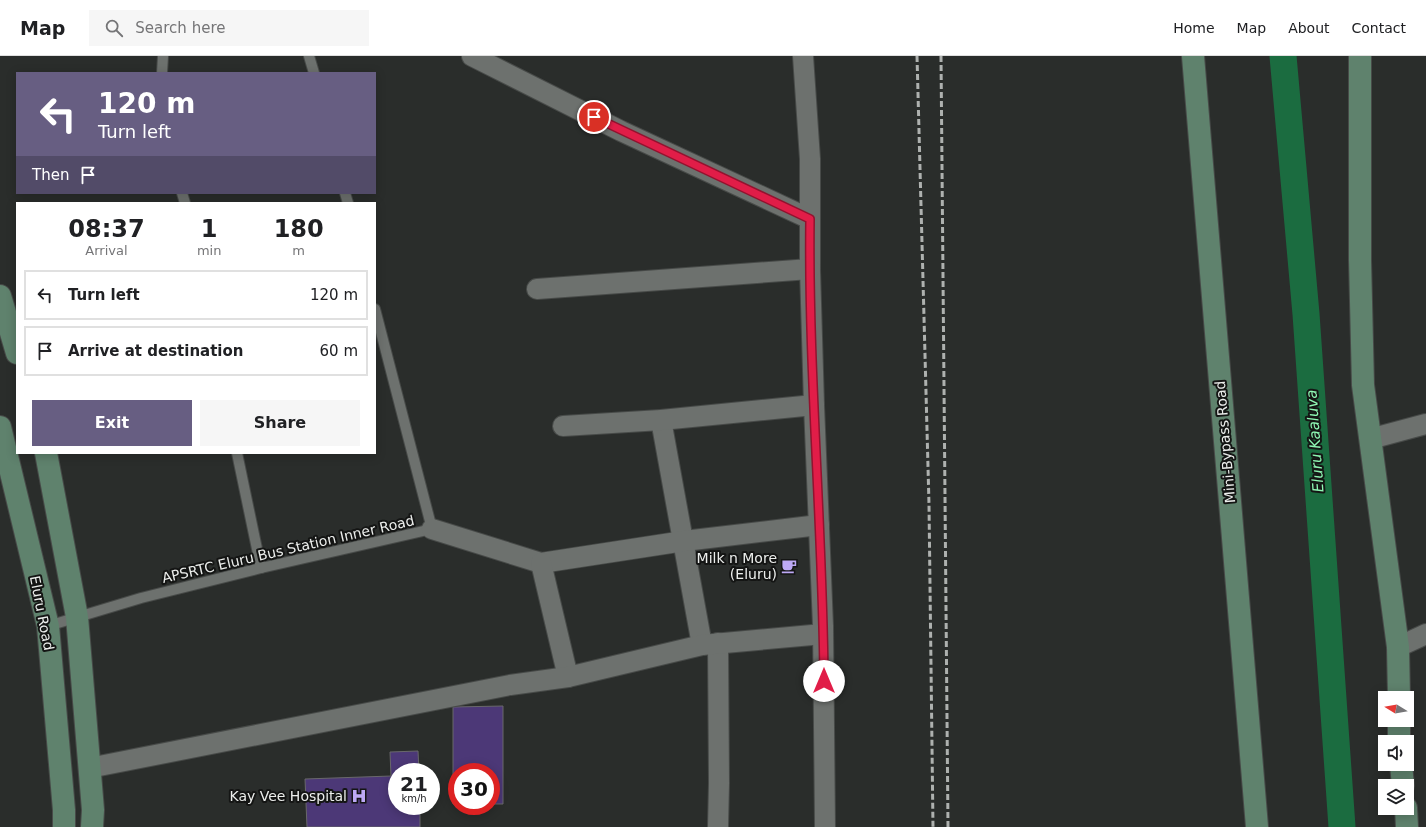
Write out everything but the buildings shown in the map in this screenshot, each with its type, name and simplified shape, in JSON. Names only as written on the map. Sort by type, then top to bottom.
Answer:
[{"type":"main road","name":"Mini-Bypass Road","points":[[1193,56],[1257,827]]},
{"type":"main road","points":[[1360,56],[1360,260],[1363,385],[1398,647],[1399,691]]},
{"type":"main road","points":[[0,296],[16,350]]},
{"type":"main road","name":"Eluru Road","points":[[0,427],[48,626],[64,810],[64,827]]},
{"type":"main road","points":[[46,454],[77,618],[90,768],[93,810],[92,827]]},
{"type":"main road","points":[[1406,815],[1406,827]]},
{"type":"street","points":[[472,56],[621,131],[810,219]]},
{"type":"street","points":[[803,56],[810,159],[810,269],[823,634],[825,827]]},
{"type":"street","points":[[537,289],[810,269]]},
{"type":"street","points":[[563,426],[661,420],[814,405]]},
{"type":"street","points":[[661,420],[684,541],[710,644],[719,783],[718,827]]},
{"type":"street","points":[[1370,440],[1426,424]]},
{"type":"street","points":[[432,529],[540,563],[684,541],[819,525]]},
{"type":"street","points":[[540,563],[568,677]]},
{"type":"street","points":[[90,768],[510,685],[568,677],[710,644],[823,634]]},
{"type":"street","points":[[1398,647],[1426,634]]},
{"type":"lane","points":[[162,72],[163,56]]},
{"type":"lane","points":[[309,56],[314,72]]},
{"type":"lane","name":"APSRTC Eluru Bus Station Inner Road","points":[[48,626],[141,598],[261,568],[432,529],[376,313]]},
{"type":"lane","points":[[237,454],[261,568]]},
{"type":"waterway","name":"Eluru Kaaluva","points":[[1283,56],[1306,314],[1342,827]]},
{"type":"railway","points":[[917,56],[929,504],[933,827]]},
{"type":"railway","points":[[941,56],[948,827]]},
{"type":"place","name":"Milk n More (Eluru)","points":[[789,566]]},
{"type":"place","name":"Kay Vee Hospital","points":[[359,796]]},
{"type":"route","points":[[594,117],[810,219],[814,405],[824,681]]}]
